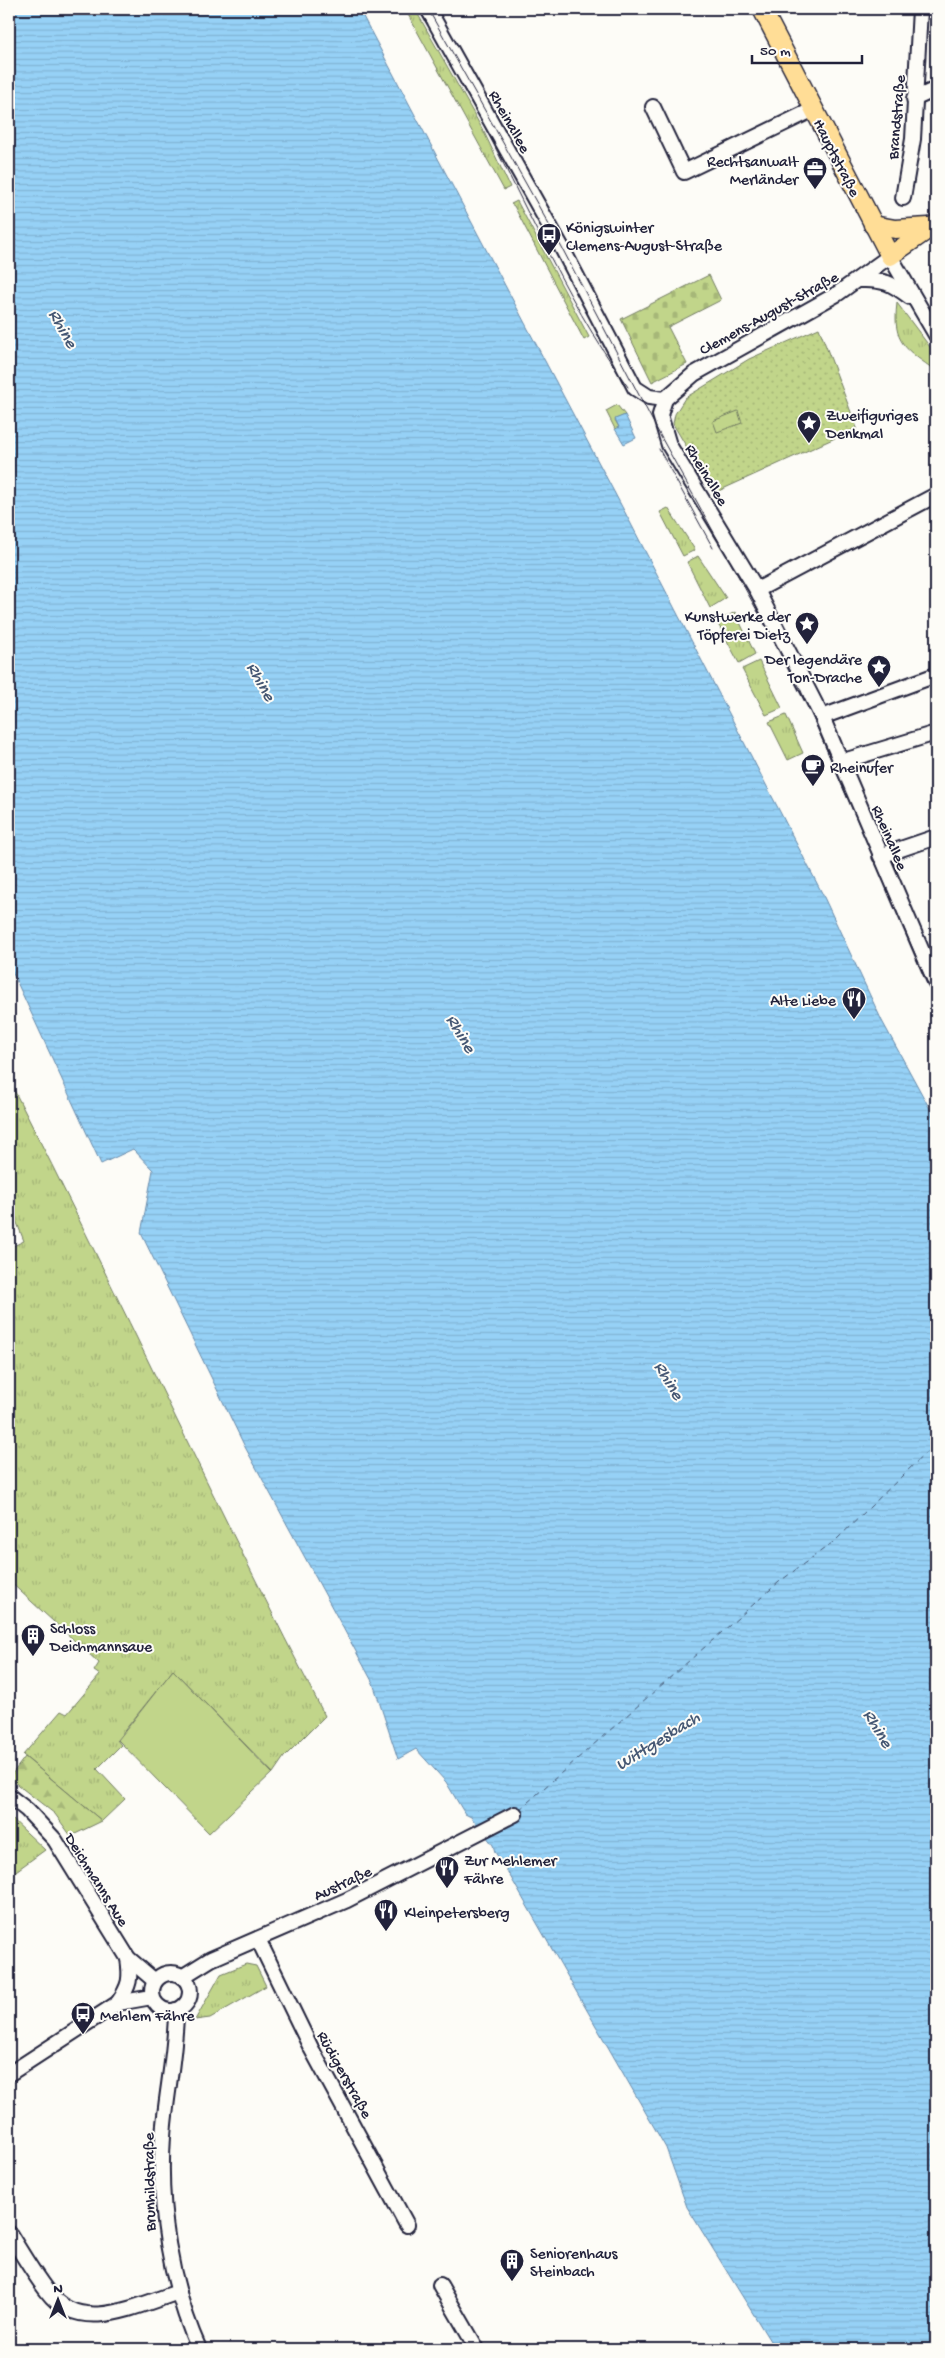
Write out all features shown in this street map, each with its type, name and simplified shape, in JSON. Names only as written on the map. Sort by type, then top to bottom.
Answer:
[{"type":"main road","name":"Hauptstraße","points":[[762,9],[890,256]]},
{"type":"main road","points":[[873,224],[896,229],[934,225]]},
{"type":"main road","points":[[890,256],[934,225]]},
{"type":"street","name":"Rheinallee","points":[[428,9],[562,248],[635,388],[649,397],[665,399],[660,415],[669,445],[758,590],[822,716],[880,856],[931,960],[936,984]]},
{"type":"street","name":"Brandstraße","points":[[903,198],[913,139],[920,9]]},
{"type":"street","points":[[914,99],[936,89]]},
{"type":"street","points":[[653,107],[684,172],[814,109]]},
{"type":"street","name":"Clemens-August-Straße","points":[[665,399],[694,374],[754,342],[859,280],[890,256]]},
{"type":"street","name":"Hauptstraße","points":[[890,256],[936,335]]},
{"type":"street","name":"Hauptstraße","points":[[859,280],[876,280],[892,284],[918,304]]},
{"type":"street","points":[[758,590],[936,495]]},
{"type":"street","points":[[822,716],[936,675]]},
{"type":"street","points":[[840,762],[936,733]]},
{"type":"street","points":[[880,856],[936,837]]},
{"type":"street","name":"Deichmanns Aue","points":[[9,1796],[27,1810],[55,1840],[128,1958],[155,1981]]},
{"type":"street","name":"Austraße","points":[[155,1981],[169,1973],[182,1977],[210,1959],[347,1900],[515,1814]]},
{"type":"street","name":"Rüdigerstraße","points":[[258,1939],[311,2048],[407,2225]]},
{"type":"street","points":[[118,2003],[128,1988],[130,1976],[128,1958]]},
{"type":"street","points":[[155,1981],[152,1997],[160,2008],[170,2011],[176,2010],[186,2003],[189,1997],[189,1986],[182,1977]]},
{"type":"street","points":[[9,2074],[118,2003],[152,1997]]},
{"type":"street","name":"Brunhildstraße","points":[[176,2010],[163,2137],[162,2168],[168,2244],[178,2292],[199,2349]]},
{"type":"street","points":[[9,2233],[48,2293],[68,2310],[80,2315],[97,2316],[112,2313],[178,2292]]},
{"type":"street","points":[[440,2284],[477,2349]]},
{"type":"green space","points":[[405,9],[415,9],[484,132],[510,187],[504,190]]},
{"type":"green space","points":[[517,201],[589,337],[584,340],[514,206],[511,204]]},
{"type":"green space","points":[[709,275],[721,300],[668,327],[687,364],[652,382],[621,319]]},
{"type":"green space","points":[[897,303],[936,355],[936,371],[909,351],[903,344],[897,328]]},
{"type":"green space","points":[[819,328],[857,428],[714,493],[673,424],[675,414],[685,398],[749,359]]},
{"type":"green space","points":[[617,405],[625,415],[615,420],[619,427],[615,429],[606,411]]},
{"type":"green space","points":[[738,411],[742,423],[717,432],[713,421]]},
{"type":"green space","points":[[668,508],[695,550],[683,556],[660,512]]},
{"type":"green space","points":[[698,556],[726,598],[710,608],[687,562]]},
{"type":"green space","points":[[735,612],[755,654],[739,663],[717,622]]},
{"type":"green space","points":[[759,661],[782,708],[766,715],[742,669]]},
{"type":"green space","points":[[786,715],[803,753],[788,760],[769,722]]},
{"type":"green space","points":[[12,1086],[245,1559],[325,1716],[284,1757],[273,1773],[173,1670],[117,1740],[121,1745],[97,1769],[125,1799],[102,1821],[23,1755],[61,1711],[67,1714],[100,1675],[94,1671],[99,1663],[9,1581],[9,1248],[24,1241],[9,1202],[9,1090]]},
{"type":"green space","points":[[173,1670],[272,1773],[209,1833],[118,1740]]},
{"type":"green space","points":[[25,1757],[102,1821],[71,1836],[55,1814],[9,1778]]},
{"type":"green space","points":[[9,1816],[45,1850],[9,1876]]},
{"type":"green space","points":[[246,1964],[256,1966],[266,1986],[210,2018],[195,2020],[221,1974]]},
{"type":"water","points":[[9,9],[359,9],[630,522],[822,893],[882,1021],[936,1120],[936,2349],[775,2349],[687,2207],[666,2148],[495,1852],[493,1845],[471,1817],[465,1814],[446,1782],[416,1749],[398,1759],[373,1683],[245,1447],[141,1233],[153,1170],[133,1149],[101,1164],[9,965]]},
{"type":"water","points":[[625,415],[636,438],[624,444],[615,429],[619,427],[615,419]]},
{"type":"ferry route","points":[[519,1810],[779,1582],[836,1540],[936,1443]]},
{"type":"tram line","points":[[419,9],[428,24]]},
{"type":"tram line","points":[[428,9],[562,248],[661,437],[799,686],[936,1002]]},
{"type":"tram line","points":[[462,85],[581,314],[628,387]]},
{"type":"tram line","points":[[659,449],[713,548]]},
{"type":"place","name":"Rechtsanwalt Merländer","points":[[815,190]]},
{"type":"place","name":"Königswinter Clemens-August-Straße","points":[[549,256]]},
{"type":"place","name":"Zweifiguriges Denkmal","points":[[809,444]]},
{"type":"place","name":"Kunstwerke der Töpferei Dietz","points":[[807,645]]},
{"type":"place","name":"Der legendäre Ton-Drache","points":[[879,688]]},
{"type":"place","name":"Rheinufer","points":[[813,787]]},
{"type":"place","name":"Alte Liebe","points":[[854,1020]]},
{"type":"place","name":"Schloss Deichmannsaue","points":[[33,1657]]},
{"type":"place","name":"Zur Mehlemer Fähre","points":[[447,1889]]},
{"type":"place","name":"Kleinpetersberg","points":[[386,1932]]},
{"type":"place","name":"Mehlem Fähre","points":[[83,2035]]},
{"type":"place","name":"Seniorenhaus Steinbach","points":[[512,2282]]},
{"type":"water label","name":"Rhine","points":[[64,328]]},
{"type":"water label","name":"Rhine","points":[[262,681]]},
{"type":"water label","name":"Rhine","points":[[462,1033]]},
{"type":"water label","name":"Rhine","points":[[670,1380]]},
{"type":"water label","name":"Rhine","points":[[879,1728]]},
{"type":"water label","name":"Wittgesbach","points":[[657,1740]]}]
